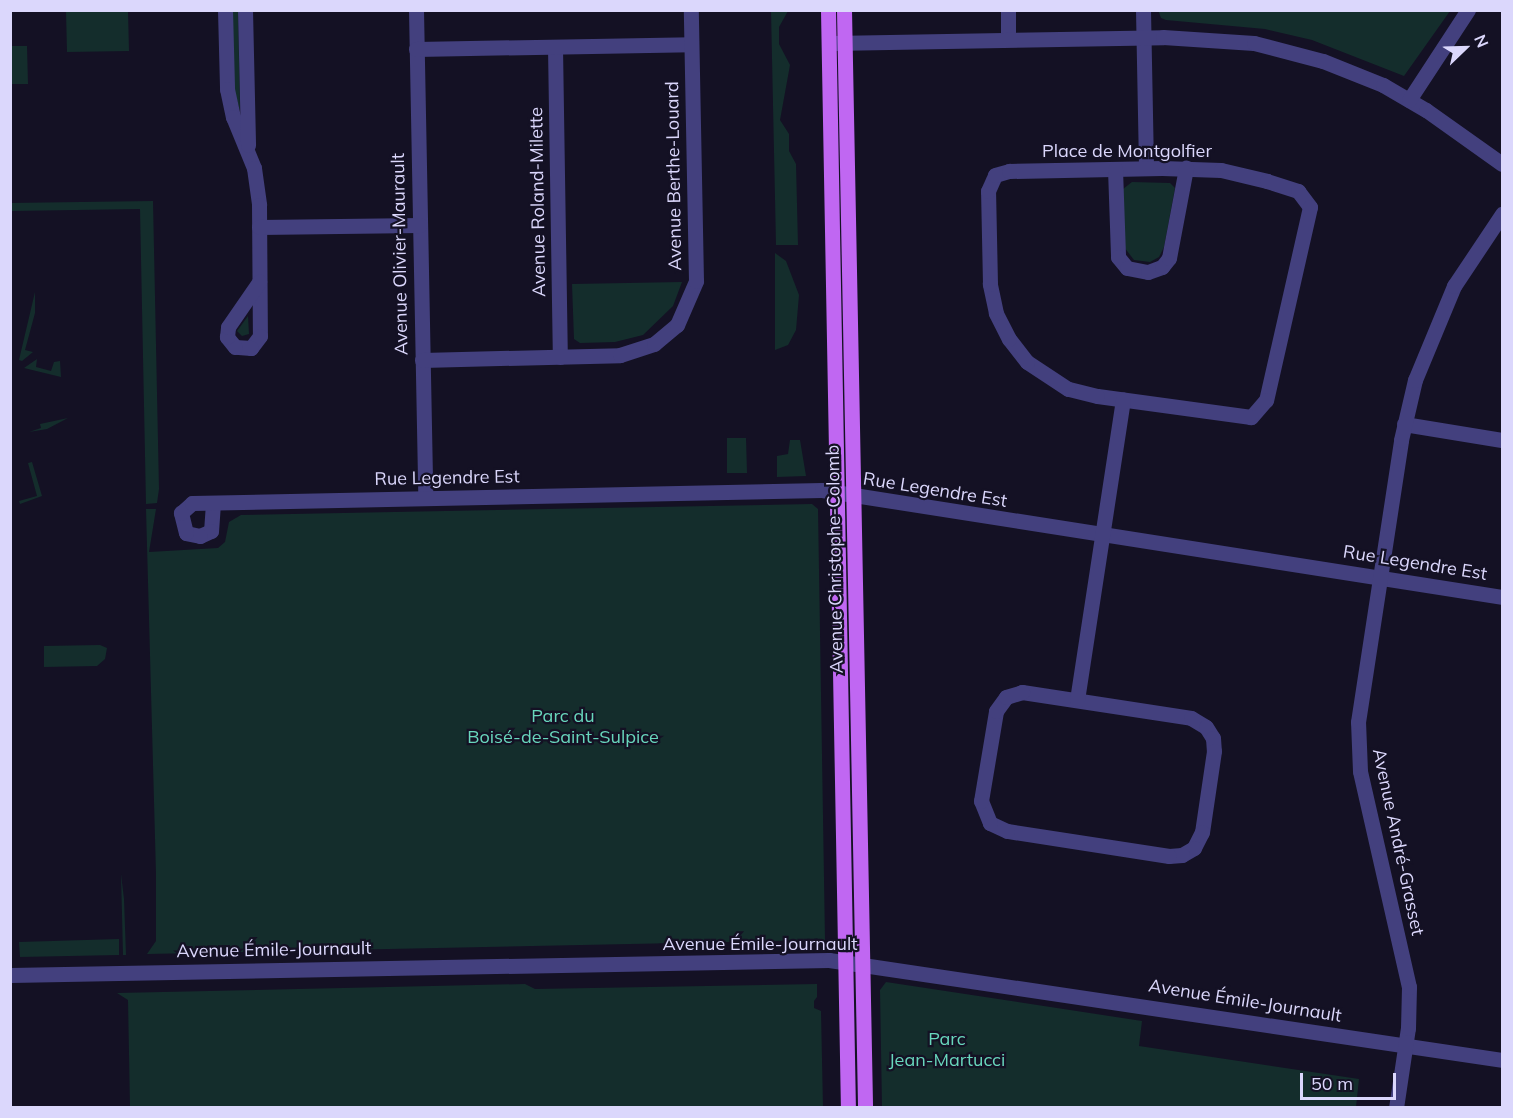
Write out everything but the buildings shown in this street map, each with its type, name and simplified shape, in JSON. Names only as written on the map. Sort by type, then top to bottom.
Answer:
[{"type":"main road","name":"Avenue Christophe-Colomb","points":[[828,10],[848,1107]]},
{"type":"main road","name":"Avenue Christophe-Colomb","points":[[844,10],[865,1107]]},
{"type":"street","points":[[225,10],[226,89],[232,117],[248,151],[257,183],[259,282]]},
{"type":"street","points":[[245,10],[248,151]]},
{"type":"street","name":"Avenue Olivier-Maurault","points":[[416,10],[425,498]]},
{"type":"street","name":"Avenue Berthe-Louard","points":[[422,360],[560,357],[640,350],[672,331],[687,308],[696,281],[691,10]]},
{"type":"street","points":[[1008,10],[1008,39]]},
{"type":"street","points":[[1143,10],[1146,168]]},
{"type":"street","points":[[1409,100],[1468,10]]},
{"type":"street","points":[[828,43],[1143,37],[1218,38],[1277,48],[1346,69],[1409,100],[1503,164]]},
{"type":"street","points":[[416,49],[691,44]]},
{"type":"street","name":"Avenue Roland-Milette","points":[[555,47],[560,357]]},
{"type":"street","name":"Place de Montgolfier","points":[[1146,168],[1221,170],[1280,185],[1302,194],[1310,207],[1266,400],[1257,413],[1243,418],[1123,400],[1068,388],[1027,362],[1000,322],[989,271],[988,187],[995,175],[1009,171],[1146,168]]},
{"type":"street","points":[[1115,169],[1118,257],[1127,268],[1148,273],[1162,267],[1169,258],[1186,168]]},
{"type":"street","name":"Avenue André-Grasset","points":[[1396,1107],[1406,1046],[1407,978],[1358,752],[1359,709],[1404,424],[1433,329],[1460,276],[1503,214]]},
{"type":"street","points":[[259,227],[420,225]]},
{"type":"street","points":[[1077,700],[1123,400]]},
{"type":"street","points":[[1404,424],[1503,440]]},
{"type":"street","name":"Rue Legendre Est","points":[[213,503],[837,493],[1503,597]]},
{"type":"street","points":[[1022,692],[1077,700],[1191,718],[1209,730],[1215,742],[1201,837],[1190,851],[1169,856],[1007,831],[987,819],[981,801],[1000,703],[1022,692]]},
{"type":"street","name":"Avenue Émile-Journault","points":[[10,975],[846,962],[1503,1060]]},
{"type":"green space","points":[[1158,10],[1450,11],[1404,76],[1312,40],[1265,29],[1166,20],[1161,18]]},
{"type":"green space","points":[[66,11],[128,11],[129,51],[67,52]]},
{"type":"green space","points":[[232,11],[238,11],[240,111],[234,89]]},
{"type":"green space","points":[[771,11],[788,11],[779,27],[779,44],[790,65],[780,120],[789,134],[789,151],[796,164],[798,245],[776,245]]},
{"type":"green space","points":[[11,46],[27,46],[28,84],[11,84]]},
{"type":"green space","points":[[1132,182],[1170,183],[1175,188],[1164,247],[1159,257],[1150,262],[1134,260],[1124,247],[1123,189]]},
{"type":"green space","points":[[153,201],[159,489],[157,503],[146,504],[140,209],[11,211],[10,203]]},
{"type":"green space","points":[[775,253],[786,261],[799,295],[796,330],[788,345],[775,350]]},
{"type":"green space","points":[[682,282],[673,306],[643,335],[615,342],[580,343],[574,339],[572,284]]},
{"type":"green space","points":[[35,292],[35,313],[25,350],[33,352],[22,361],[19,360]]},
{"type":"green space","points":[[248,316],[249,334],[242,336],[237,331]]},
{"type":"green space","points":[[37,359],[36,367],[51,371],[54,362],[60,361],[61,377],[24,368]]},
{"type":"green space","points":[[68,418],[47,429],[29,432],[41,428],[40,424]]},
{"type":"green space","points":[[727,438],[746,438],[747,473],[727,473]]},
{"type":"green space","points":[[790,440],[800,440],[806,476],[777,477],[777,456],[788,454]]},
{"type":"green space","points":[[32,462],[42,496],[20,504],[19,501],[37,496],[28,463]]},
{"type":"green space","name":"Parc du Boisé-de-Saint-Sulpice","points":[[812,504],[818,509],[825,940],[147,954],[156,941],[156,874],[146,509],[156,509],[149,552],[218,548],[225,542],[229,522],[241,515]]},
{"type":"green space","points":[[100,645],[107,648],[105,659],[97,666],[44,667],[44,646]]},
{"type":"green space","points":[[121,874],[124,899],[126,955],[123,955]]},
{"type":"green space","points":[[119,939],[119,955],[20,957],[19,942]]},
{"type":"green space","name":"Parc Jean-Martucci","points":[[886,982],[1142,1021],[1139,1046],[1359,1079],[1356,1107],[882,1107],[880,990]]},
{"type":"green space","points":[[525,984],[535,989],[817,984],[814,1008],[821,1011],[823,1107],[130,1107],[128,1000],[117,993]]}]
